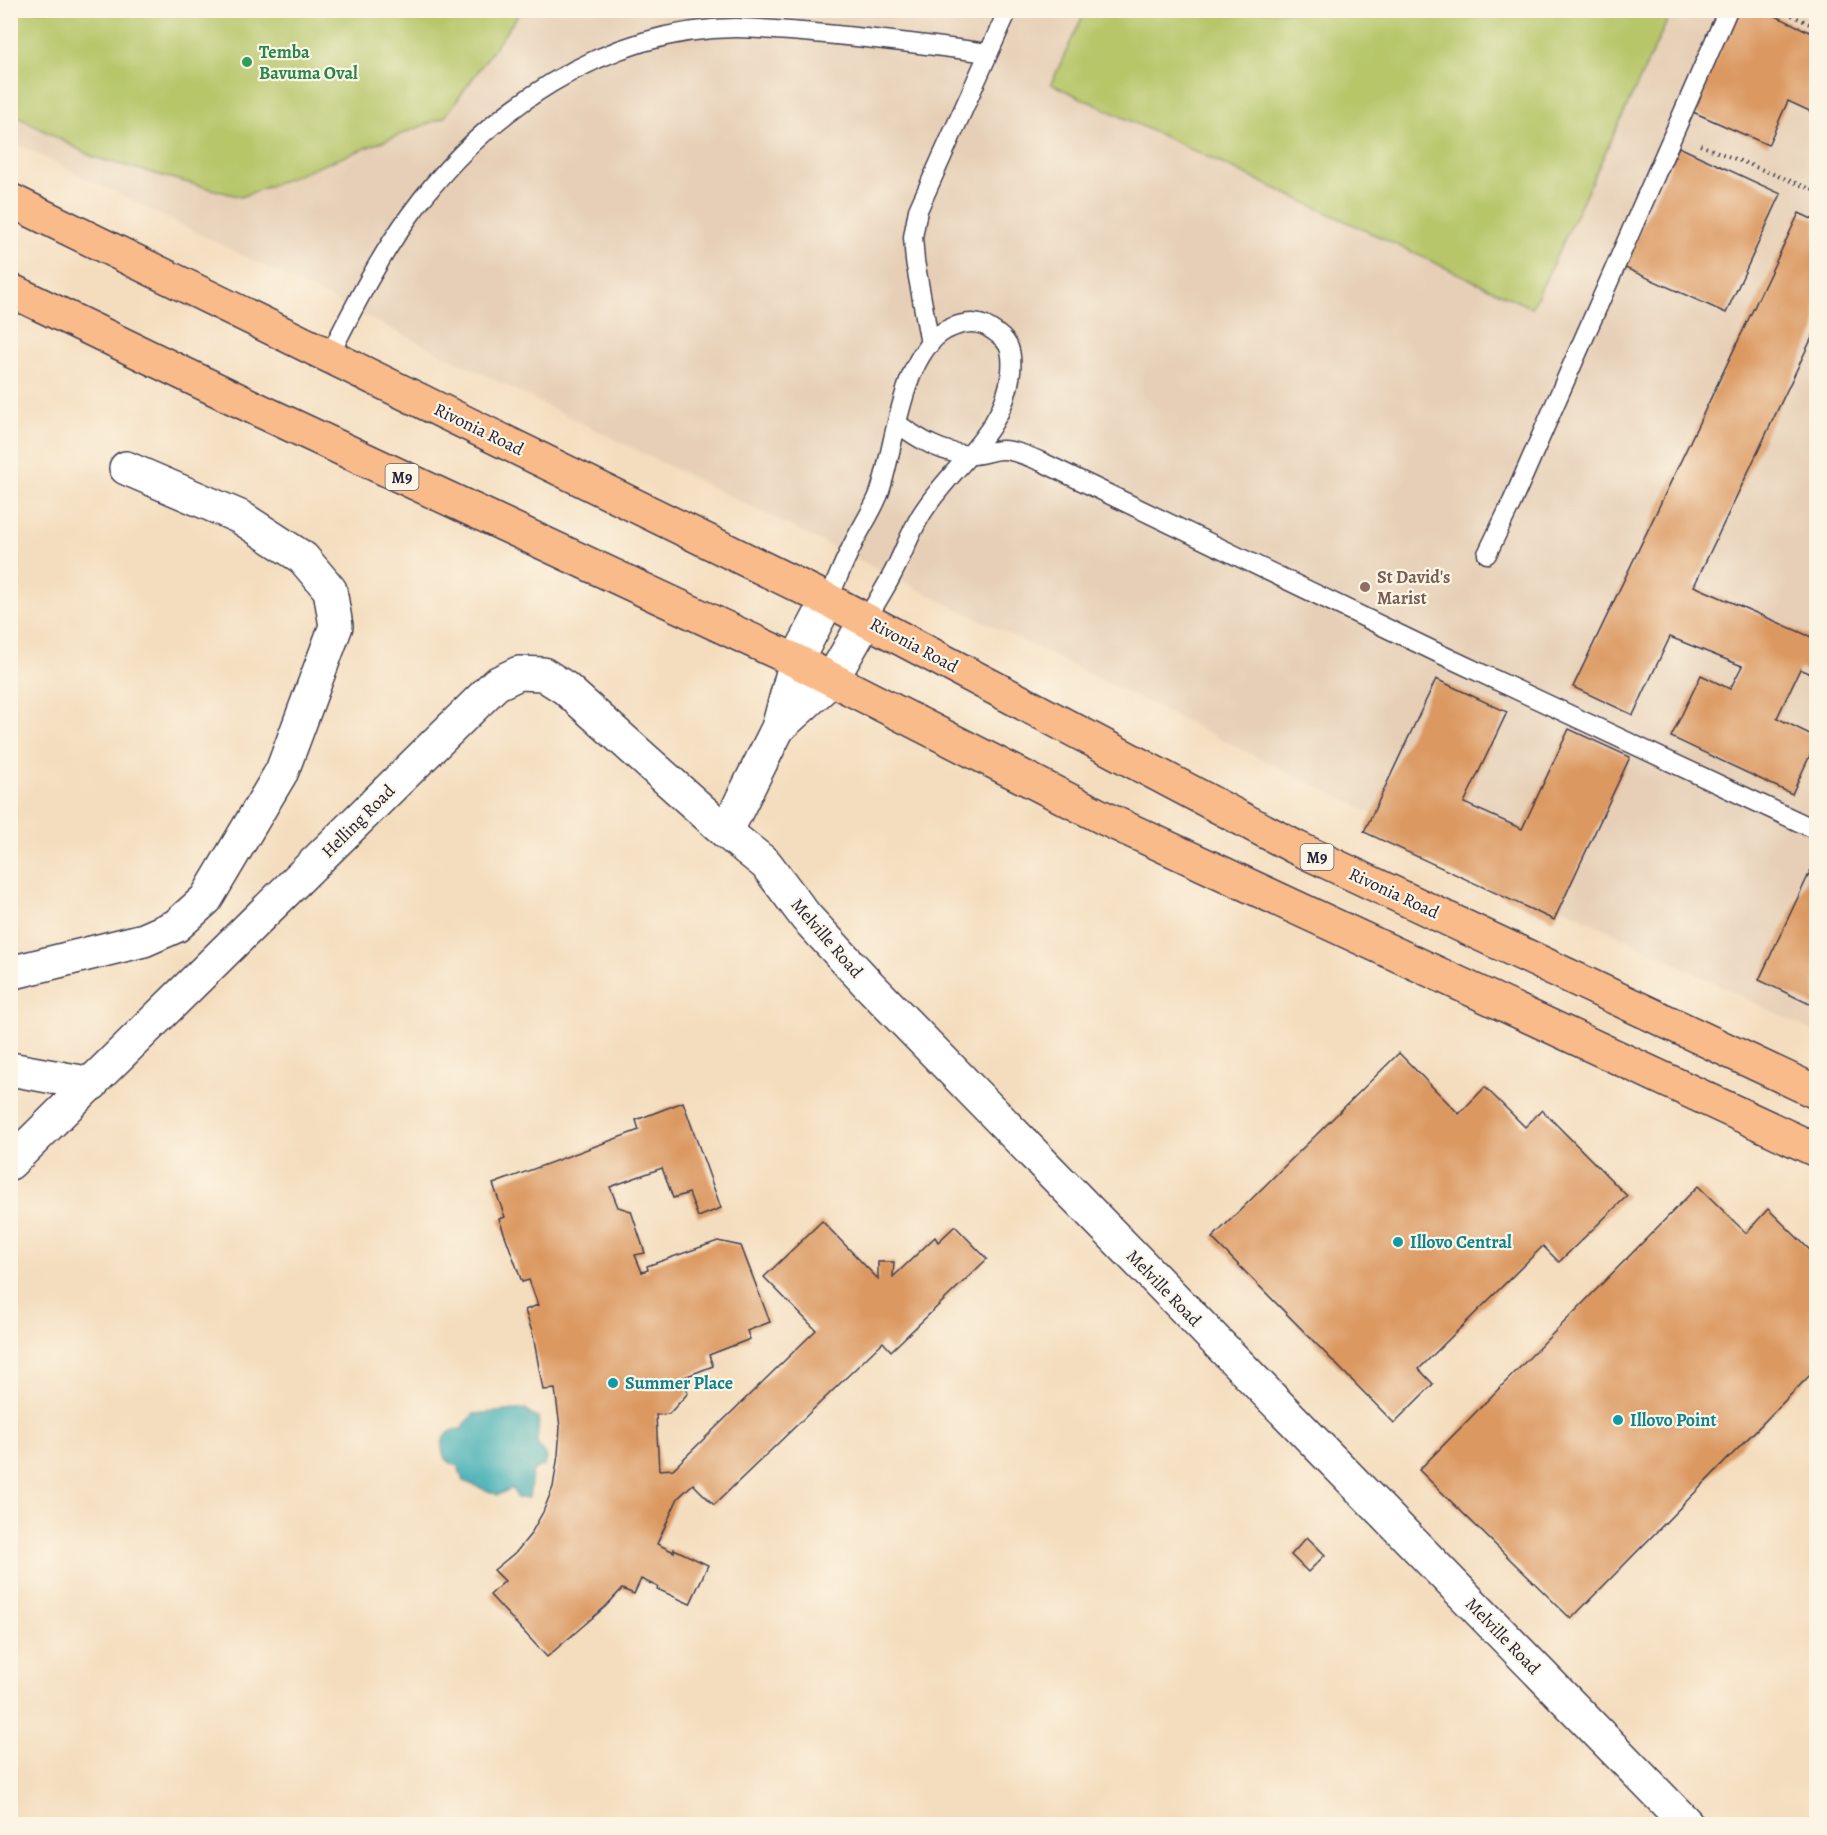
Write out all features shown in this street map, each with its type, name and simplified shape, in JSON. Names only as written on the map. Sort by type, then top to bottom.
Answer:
[{"type":"main road","name":"Rivonia Road","points":[[10,200],[828,600],[1295,847],[1816,1092]]},
{"type":"main road","name":"M9","points":[[10,290],[261,411],[796,661],[1106,819],[1816,1150]]},
{"type":"street","points":[[10,973],[144,940],[176,926],[206,899],[282,771],[336,626],[330,590],[303,558],[240,517],[126,468]]},
{"type":"street","points":[[726,832],[778,728],[796,661],[828,600]]},
{"type":"street","points":[[778,728],[832,679],[866,620]]},
{"type":"street","name":"Helling Road","points":[[10,1162],[93,1084],[496,684],[519,673],[543,674],[565,688],[726,832]]},
{"type":"street","name":"Melville Road","points":[[726,832],[766,864],[806,917],[885,1002],[1687,1824]]},
{"type":"street","points":[[10,1069],[93,1084]]},
{"type":"lane","points":[[930,344],[915,261],[914,237],[918,210],[1008,10]]},
{"type":"lane","points":[[1487,554],[1728,10]]},
{"type":"lane","points":[[329,356],[367,280],[411,214],[446,171],[514,107],[563,76],[612,51],[665,35],[735,28],[816,33],[988,53]]},
{"type":"lane","points":[[828,600],[851,548],[878,496],[890,458],[904,394],[915,365],[930,344],[944,331],[963,322],[983,324],[1002,335],[1012,355],[1008,392],[994,424],[920,515],[892,574],[866,620]]},
{"type":"lane","points":[[898,424],[934,447],[970,455],[1002,450],[1042,462],[1437,653],[1816,830]]},
{"type":"path","points":[[1781,10],[1816,27]]},
{"type":"path","points":[[1674,134],[1733,160],[1816,191]]},
{"type":"shaded area","name":"St David's Marist","points":[[10,11],[1816,11],[1816,1033],[11,141]]},
{"type":"green space","points":[[1666,10],[1671,13],[1532,308],[1051,84],[1085,11]]},
{"type":"green space","name":"Temba Bavuma Oval","points":[[10,11],[521,11],[445,117],[241,197],[93,157],[11,113]]},
{"type":"water","points":[[526,1409],[531,1415],[539,1418],[537,1443],[547,1459],[544,1466],[535,1469],[532,1473],[529,1498],[517,1498],[513,1488],[498,1495],[463,1481],[458,1466],[450,1463],[442,1451],[444,1438],[448,1433],[463,1429],[464,1424],[474,1414]]},
{"type":"building","points":[[1738,10],[1763,10],[1816,35],[1816,114],[1788,101],[1768,145],[1693,112]]},
{"type":"building","points":[[1679,147],[1781,194],[1726,313],[1623,267]]},
{"type":"building","points":[[1799,213],[1816,221],[1816,329],[1694,586],[1816,639],[1816,676],[1800,669],[1777,718],[1816,737],[1816,742],[1792,794],[1671,737],[1701,675],[1730,689],[1742,666],[1670,637],[1633,715],[1573,687]]},
{"type":"building","points":[[1436,679],[1507,712],[1464,803],[1522,829],[1569,729],[1630,757],[1554,920],[1364,832]]},
{"type":"building","points":[[1816,859],[1816,1007],[1759,980]]},
{"type":"building","name":"Illovo Central","points":[[1399,1053],[1459,1114],[1485,1087],[1525,1127],[1542,1110],[1627,1196],[1559,1262],[1543,1246],[1419,1369],[1433,1384],[1394,1423],[1212,1238]]},
{"type":"building","name":"Summer Place","points":[[683,1102],[721,1208],[698,1217],[689,1193],[673,1198],[662,1168],[610,1187],[618,1207],[631,1211],[645,1253],[635,1255],[642,1272],[648,1270],[647,1266],[718,1241],[741,1246],[770,1322],[747,1331],[750,1339],[709,1355],[713,1366],[682,1378],[688,1393],[669,1414],[656,1415],[659,1470],[673,1469],[816,1330],[764,1277],[822,1221],[878,1279],[878,1262],[894,1262],[893,1277],[935,1237],[938,1242],[955,1226],[987,1259],[891,1351],[883,1342],[714,1505],[693,1484],[678,1498],[657,1544],[674,1552],[674,1549],[708,1565],[690,1604],[641,1579],[634,1594],[622,1589],[605,1607],[547,1657],[490,1595],[505,1581],[494,1570],[517,1551],[530,1535],[543,1512],[553,1487],[560,1427],[555,1389],[543,1390],[533,1335],[525,1310],[538,1305],[529,1280],[522,1282],[499,1219],[505,1217],[493,1184],[639,1130],[636,1120]]},
{"type":"building","name":"Illovo Point","points":[[1698,1186],[1746,1233],[1768,1209],[1816,1256],[1816,1369],[1571,1619],[1419,1470]]},
{"type":"building","points":[[1307,1537],[1325,1555],[1308,1572],[1291,1555]]},
{"type":"place","name":"Temba Bavuma Oval","points":[[247,62]]},
{"type":"place","name":"St David's Marist","points":[[1365,587]]},
{"type":"place","name":"Illovo Central","points":[[1398,1242]]},
{"type":"place","name":"Summer Place","points":[[613,1383]]},
{"type":"place","name":"Illovo Point","points":[[1618,1420]]}]
